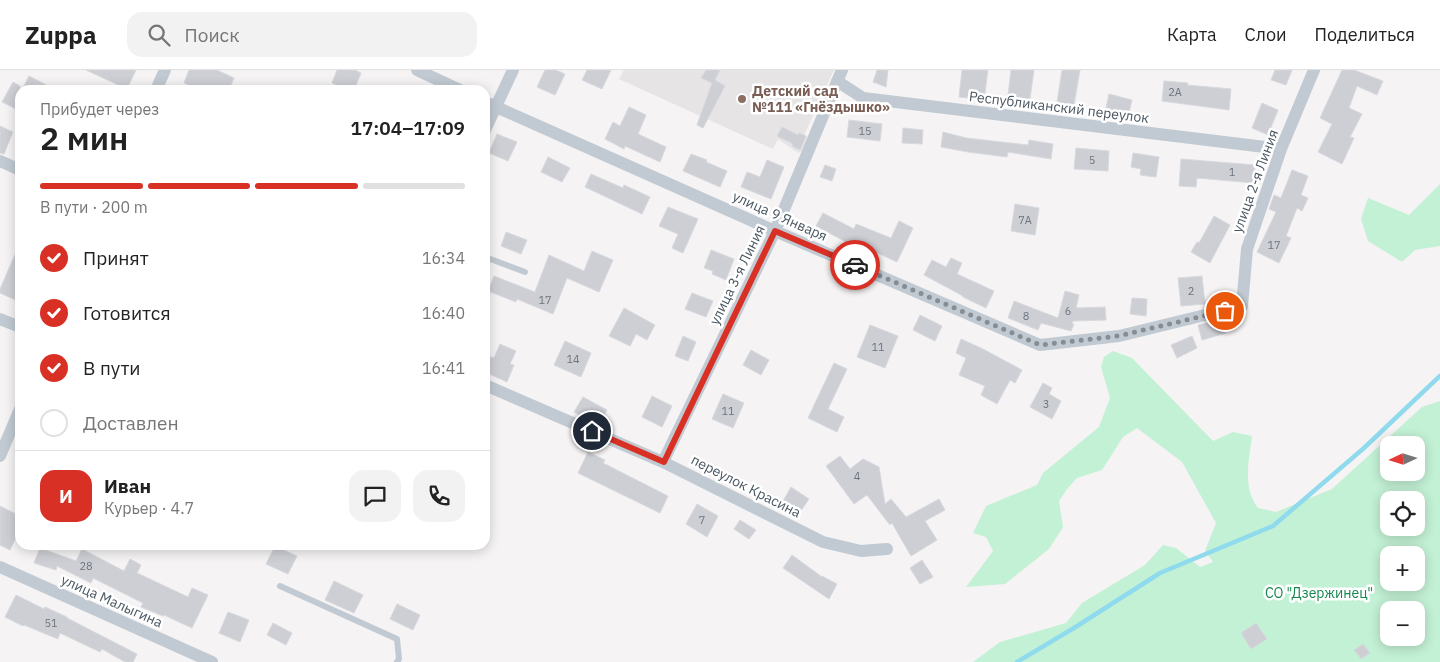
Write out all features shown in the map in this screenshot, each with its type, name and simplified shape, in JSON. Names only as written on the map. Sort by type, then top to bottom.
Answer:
[{"type":"street","points":[[158,85],[165,70]]},
{"type":"street","points":[[417,70],[449,85]]},
{"type":"street","points":[[491,104],[513,70]]},
{"type":"street","name":"улица 2-я Линия","points":[[1242,306],[1247,249],[1282,149],[1314,70]]},
{"type":"street","name":"Республиканский переулок","points":[[840,76],[863,98],[1282,149]]},
{"type":"street","name":"улица 3-я Линия","points":[[664,462],[775,231],[840,76]]},
{"type":"street","name":"улица 9 Января","points":[[491,104],[775,231],[1040,345],[1118,336],[1242,306]]},
{"type":"street","points":[[0,161],[15,168]]},
{"type":"street","points":[[0,319],[15,325]]},
{"type":"street","name":"переулок Красина","points":[[490,387],[664,462],[823,542],[861,551],[887,549]]},
{"type":"street","points":[[0,456],[15,421]]},
{"type":"street","name":"улица Малыгина","points":[[0,567],[212,662]]},
{"type":"lane","points":[[490,259],[525,272]]},
{"type":"lane","points":[[280,586],[397,639],[399,658],[397,662]]},
{"type":"shaded area","name":"Детский сад №111 «Гнёздышко»","points":[[624,70],[834,70],[804,135],[809,138],[802,151],[798,153],[778,139],[773,149],[619,79]]},
{"type":"green space","points":[[1440,184],[1440,246],[1415,250],[1402,262],[1368,241],[1361,219],[1368,198],[1409,215]]},
{"type":"green space","name":"СО \"Дзержинец\"","points":[[1113,351],[1132,358],[1213,441],[1233,432],[1252,436],[1248,464],[1250,491],[1258,508],[1276,512],[1332,489],[1380,445],[1380,481],[1425,481],[1425,436],[1390,436],[1422,407],[1440,401],[1440,662],[973,662],[1000,642],[1066,623],[1082,603],[1145,565],[1163,545],[1176,548],[1200,567],[1213,562],[1205,551],[1216,523],[1182,462],[1137,428],[1123,437],[1102,470],[1077,478],[1067,489],[1059,501],[1063,527],[1049,549],[1005,584],[966,587],[993,551],[986,537],[973,533],[986,506],[1037,485],[1043,473],[1099,427],[1110,398],[1101,367],[1104,357]]},
{"type":"building","points":[[86,70],[136,70],[129,85],[118,85]]},
{"type":"building","points":[[189,70],[217,70],[234,78],[231,85],[189,85],[184,83]]},
{"type":"building","points":[[337,70],[355,70],[361,73],[356,85],[337,85],[332,83]]},
{"type":"building","points":[[545,70],[556,70],[565,74],[555,95],[537,87]]},
{"type":"building","points":[[587,70],[611,70],[602,89],[582,80]]},
{"type":"building","points":[[706,70],[720,70],[715,80],[725,86],[703,128],[697,125],[712,83],[701,78]]},
{"type":"building","points":[[877,70],[888,70],[886,87],[873,82]]},
{"type":"building","points":[[962,70],[988,70],[984,100],[959,97]]},
{"type":"building","points":[[1011,70],[1034,70],[1029,106],[1007,103]]},
{"type":"building","points":[[1062,70],[1080,70],[1074,105],[1057,102]]},
{"type":"building","points":[[1275,70],[1292,70],[1286,85],[1271,80]]},
{"type":"building","points":[[1342,70],[1354,70],[1383,81],[1377,95],[1357,86],[1349,108],[1362,114],[1350,137],[1354,138],[1342,164],[1318,152],[1332,124],[1320,118]]},
{"type":"building","points":[[29,76],[46,85],[24,85]]},
{"type":"building","points":[[1164,81],[1231,89],[1229,110],[1162,101]]},
{"type":"building","points":[[13,82],[18,85],[15,85],[15,108],[2,102]]},
{"type":"building","points":[[1109,94],[1132,100],[1128,117],[1105,112]]},
{"type":"building","points":[[1262,103],[1278,110],[1268,135],[1252,128]]},
{"type":"building","points":[[629,107],[646,115],[638,134],[666,147],[660,162],[625,146],[624,149],[605,139],[613,122],[620,126]]},
{"type":"building","points":[[849,120],[882,124],[880,141],[847,137]]},
{"type":"building","points":[[0,126],[13,132],[4,154],[0,153]]},
{"type":"building","points":[[782,127],[798,135],[799,133],[806,136],[800,150],[777,136]]},
{"type":"building","points":[[903,128],[923,130],[922,144],[902,143]]},
{"type":"building","points":[[943,132],[966,138],[1028,145],[1029,140],[1053,144],[1051,159],[1008,152],[1007,157],[941,147]]},
{"type":"building","points":[[497,134],[517,142],[508,161],[490,153]]},
{"type":"building","points":[[1076,148],[1109,151],[1108,171],[1074,169]]},
{"type":"building","points":[[1133,153],[1159,157],[1156,177],[1140,175],[1141,169],[1131,167]]},
{"type":"building","points":[[691,154],[727,171],[720,187],[683,171]]},
{"type":"building","points":[[548,157],[570,168],[562,182],[541,172]]},
{"type":"building","points":[[1181,159],[1255,165],[1254,183],[1197,178],[1196,187],[1179,186]]},
{"type":"building","points":[[767,160],[784,167],[771,199],[741,187],[747,172],[760,177]]},
{"type":"building","points":[[825,165],[836,169],[832,181],[820,177]]},
{"type":"building","points":[[1292,170],[1308,176],[1301,195],[1308,198],[1302,211],[1297,208],[1286,236],[1291,238],[1279,263],[1257,252],[1276,212],[1269,209],[1274,195],[1281,198]]},
{"type":"building","points":[[591,174],[623,188],[624,185],[650,197],[642,214],[585,187]]},
{"type":"building","points":[[1015,204],[1039,208],[1035,235],[1011,231]]},
{"type":"building","points":[[668,207],[698,219],[683,253],[672,248],[678,234],[659,226]]},
{"type":"building","points":[[823,213],[854,229],[856,224],[891,238],[899,221],[913,228],[897,262],[871,250],[870,253],[848,244],[816,226]]},
{"type":"building","points":[[1214,216],[1230,225],[1210,263],[1191,252],[1197,242],[1199,243]]},
{"type":"building","points":[[506,232],[527,240],[521,254],[501,246]]},
{"type":"building","points":[[711,250],[734,259],[726,280],[712,274],[713,271],[704,268]]},
{"type":"building","points":[[592,251],[613,260],[599,292],[567,278],[553,314],[517,299],[516,302],[490,292],[494,276],[535,292],[549,255],[584,271]]},
{"type":"building","points":[[15,254],[15,300],[0,293]]},
{"type":"building","points":[[951,258],[962,263],[957,274],[994,291],[986,308],[924,275],[932,260],[946,267]]},
{"type":"building","points":[[1202,276],[1205,304],[1181,306],[1178,278]]},
{"type":"building","points":[[1065,291],[1079,295],[1076,308],[1105,307],[1106,320],[1073,321],[1072,324],[1074,324],[1071,331],[1041,323],[1038,330],[1008,318],[1014,301],[1058,318]]},
{"type":"building","points":[[692,293],[713,301],[706,317],[685,309]]},
{"type":"building","points":[[1132,298],[1147,299],[1146,316],[1130,314]]},
{"type":"building","points":[[624,308],[655,325],[647,340],[636,334],[630,346],[609,336]]},
{"type":"building","points":[[920,315],[942,326],[935,341],[913,330]]},
{"type":"building","points":[[1222,319],[1226,333],[1202,340],[1198,325]]},
{"type":"building","points":[[870,325],[898,336],[885,368],[857,357]]},
{"type":"building","points":[[683,336],[696,342],[688,361],[675,356]]},
{"type":"building","points":[[1192,336],[1197,348],[1177,358],[1171,345]]},
{"type":"building","points":[[961,339],[1022,370],[1015,383],[1010,380],[997,404],[981,395],[985,386],[959,375],[966,358],[956,353]]},
{"type":"building","points":[[565,341],[591,353],[581,377],[554,365]]},
{"type":"building","points":[[500,344],[516,351],[510,364],[514,365],[507,382],[490,374],[490,357],[494,358]]},
{"type":"building","points":[[751,350],[769,360],[761,375],[743,365]]},
{"type":"building","points":[[834,363],[847,369],[828,409],[844,417],[837,432],[808,418]]},
{"type":"building","points":[[1043,383],[1052,388],[1049,394],[1061,401],[1052,419],[1030,407]]},
{"type":"building","points":[[723,394],[744,403],[733,428],[712,419]]},
{"type":"building","points":[[652,396],[672,406],[662,427],[642,417]]},
{"type":"building","points":[[583,397],[607,410],[598,425],[574,412]]},
{"type":"building","points":[[588,452],[605,460],[603,463],[668,496],[660,513],[578,473]]},
{"type":"building","points":[[840,456],[850,469],[863,459],[879,467],[885,504],[891,499],[906,517],[939,499],[945,510],[925,521],[937,540],[911,556],[892,523],[890,525],[867,495],[854,504],[826,466]]},
{"type":"building","points":[[791,487],[809,499],[800,512],[783,501]]},
{"type":"building","points":[[697,504],[718,516],[707,537],[686,524]]},
{"type":"building","points":[[0,506],[15,514],[15,540],[10,550],[0,545]]},
{"type":"building","points":[[740,520],[756,530],[749,539],[734,529]]},
{"type":"building","points":[[39,550],[46,550],[76,561],[82,550],[84,550],[124,571],[130,559],[141,565],[137,573],[188,597],[192,588],[208,595],[192,628],[141,607],[143,603],[93,578],[91,583],[57,566],[56,570],[34,563]]},
{"type":"building","points":[[273,550],[284,550],[297,556],[288,574],[266,564]]},
{"type":"building","points":[[792,555],[822,577],[837,584],[829,599],[783,568]]},
{"type":"building","points":[[922,560],[933,577],[920,584],[910,568]]},
{"type":"building","points":[[334,581],[363,595],[354,613],[325,600]]},
{"type":"building","points":[[16,595],[44,609],[45,607],[67,617],[137,654],[133,662],[125,662],[102,649],[100,652],[60,633],[58,639],[5,617]]},
{"type":"building","points":[[397,604],[420,615],[413,630],[390,619]]},
{"type":"building","points":[[228,612],[249,620],[240,642],[219,633]]},
{"type":"building","points":[[273,623],[292,633],[286,645],[267,635]]},
{"type":"building","points":[[1256,623],[1267,639],[1251,649],[1241,633]]},
{"type":"building","points":[[1363,644],[1370,653],[1361,659],[1354,650]]},
{"type":"waterway","points":[[1017,662],[1160,573],[1273,526],[1364,448],[1440,376]]},
{"type":"way so far","points":[[855,265],[1040,345],[1118,336],[1225,311]]},
{"type":"place","name":"Детский сад №111 «Гнёздышко»","points":[[742,99]]},
{"type":"route","points":[[592,431],[664,462],[775,231],[855,265]]}]
